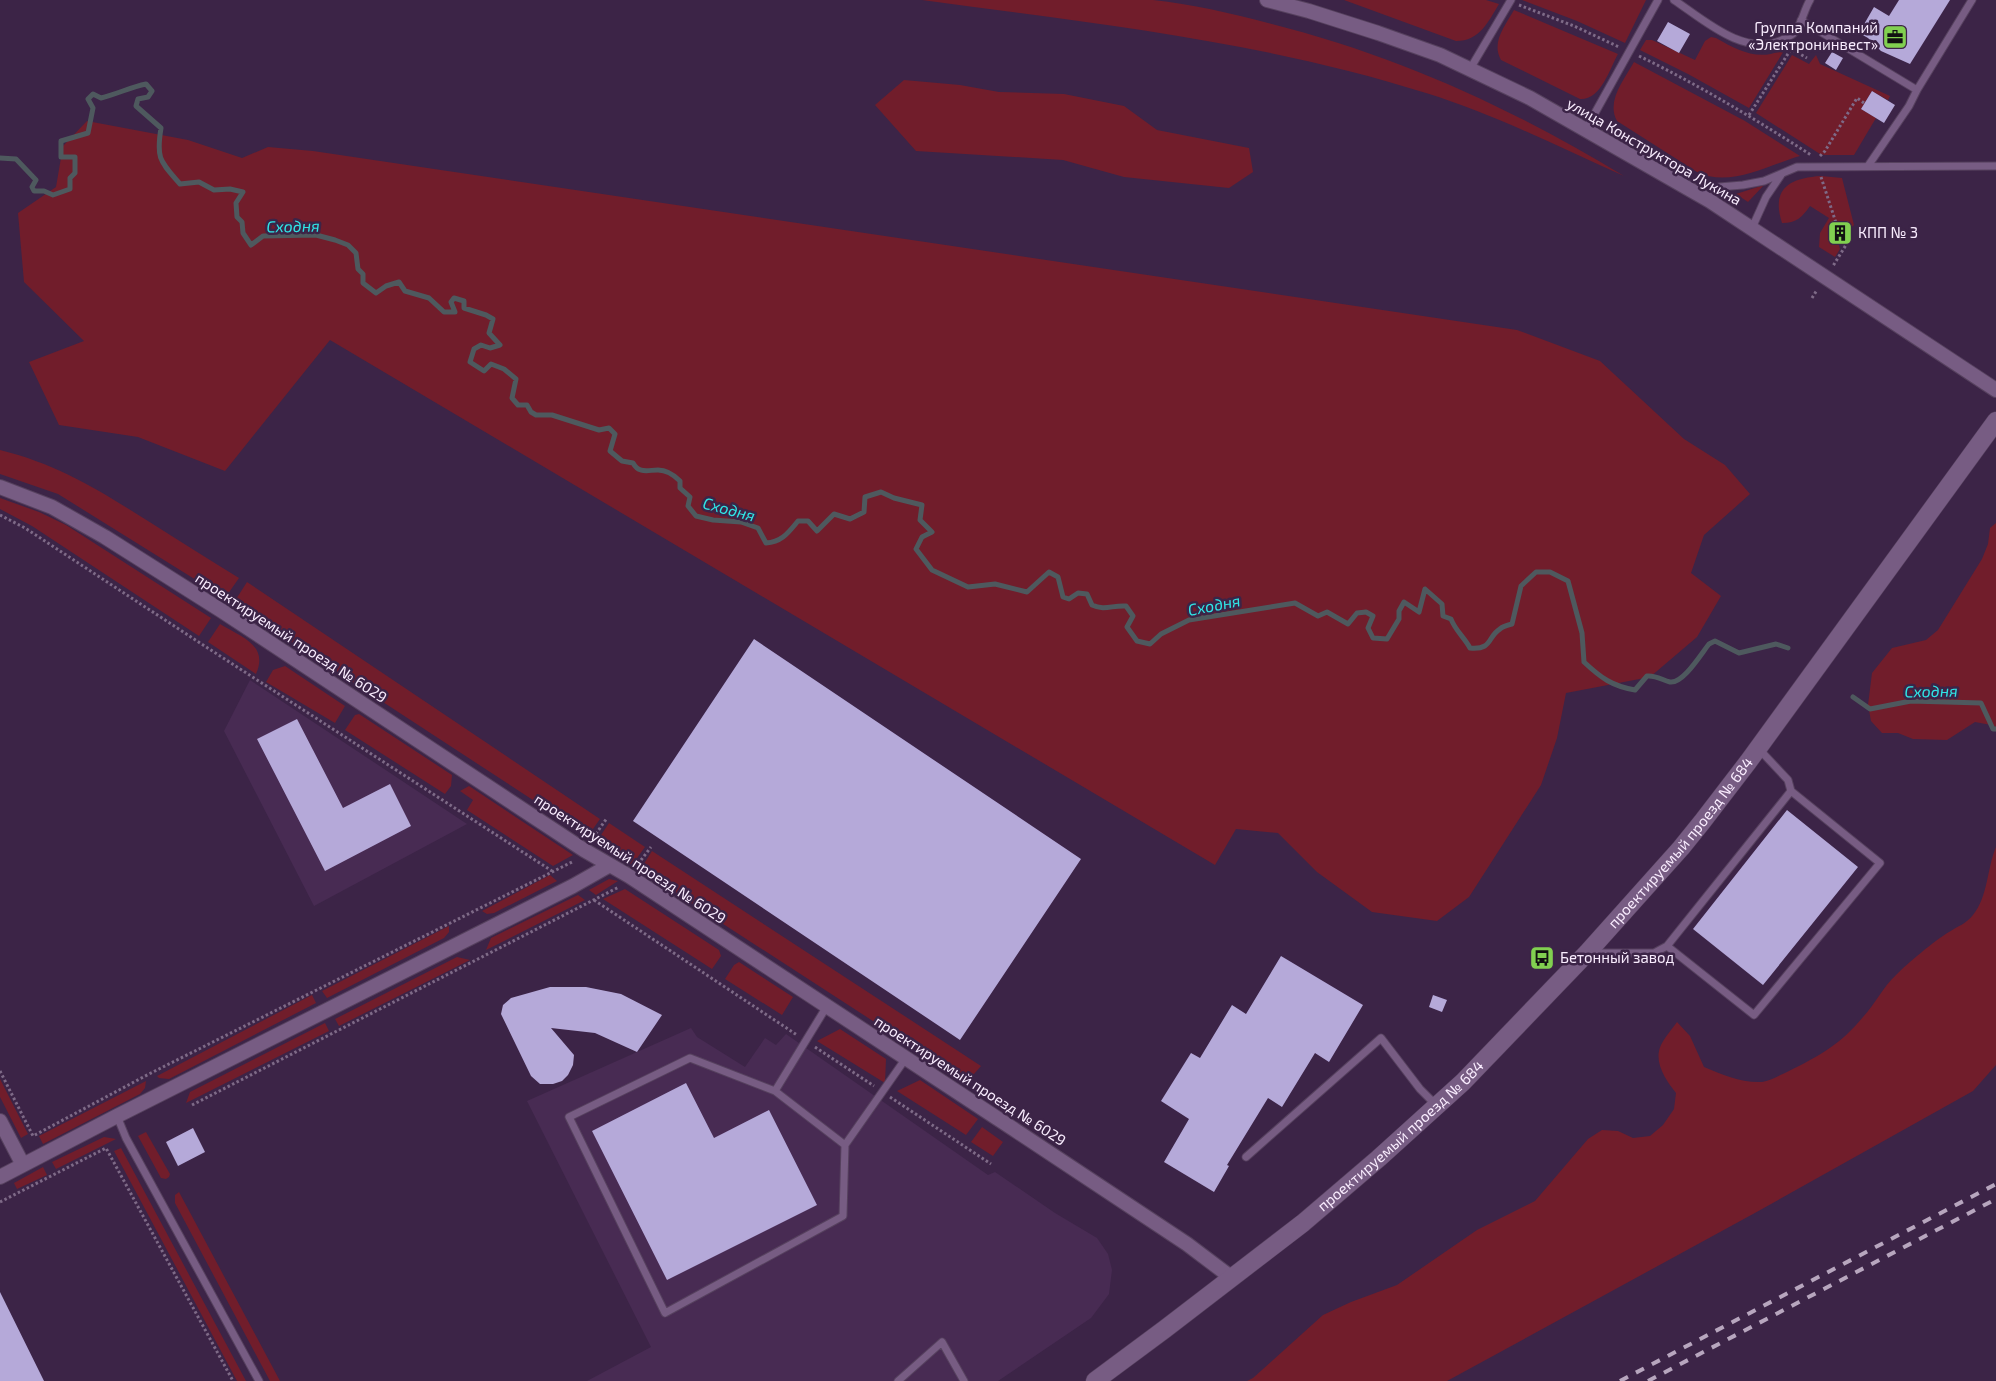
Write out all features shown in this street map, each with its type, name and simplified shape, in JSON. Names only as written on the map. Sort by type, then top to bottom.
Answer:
[{"type":"street","name":"улица Конструктора Лукина","points":[[1267,0],[1309,11],[1440,55],[1530,98],[1710,201],[1996,390]]},
{"type":"street","name":"проектируемый проезд № 684","points":[[1095,1381],[1303,1224],[1437,1106],[1587,953],[1681,848],[1758,748],[1996,421]]},
{"type":"street","name":"проектируемый проезд № 6029","points":[[0,487],[23,494],[52,507],[104,537],[222,611],[906,1058],[1187,1244],[1232,1278]]},
{"type":"street","points":[[0,1177],[573,886],[610,865]]},
{"type":"street","points":[[0,1121],[23,1166]]},
{"type":"lane","points":[[1470,69],[1510,0]]},
{"type":"lane","points":[[1586,129],[1658,0]]},
{"type":"lane","points":[[1674,0],[1717,28],[1748,44],[1771,45],[1795,31],[1810,0]]},
{"type":"lane","points":[[1868,166],[1909,106],[1972,0]]},
{"type":"lane","points":[[1801,20],[1917,90]]},
{"type":"lane","points":[[1710,201],[1720,187],[1764,181],[1798,166],[1996,166]]},
{"type":"lane","points":[[1752,228],[1766,197],[1781,174]]},
{"type":"lane","points":[[1667,946],[1754,1016],[1880,863],[1791,791],[1788,780],[1758,748]]},
{"type":"lane","points":[[1587,953],[1654,953],[1667,946],[1791,791]]},
{"type":"lane","points":[[775,1091],[827,1006]]},
{"type":"lane","points":[[1246,1157],[1381,1038],[1400,1060],[1420,1089],[1437,1106]]},
{"type":"lane","points":[[845,1145],[775,1091],[690,1058],[569,1118],[665,1313],[843,1216],[845,1145],[906,1058]]},
{"type":"lane","points":[[117,1116],[126,1138],[258,1381]]},
{"type":"lane","points":[[898,1381],[942,1342],[964,1381]]},
{"type":"path","points":[[1510,0],[1574,26],[1685,79],[1749,115],[1811,155],[1821,156],[1857,98],[1864,103]]},
{"type":"path","points":[[1749,115],[1791,49],[1807,58]]},
{"type":"path","points":[[1821,176],[1836,226],[1832,234],[1840,240]]},
{"type":"path","points":[[0,515],[25,528],[200,644],[552,871]]},
{"type":"path","points":[[592,841],[607,818]]},
{"type":"path","points":[[635,869],[651,847]]},
{"type":"path","points":[[0,1071],[33,1136],[149,1074],[577,859]]},
{"type":"path","points":[[192,1105],[622,886]]},
{"type":"path","points":[[594,900],[991,1164]]},
{"type":"path","points":[[0,1202],[106,1148],[233,1381]]},
{"type":"shaded area","points":[[922,0],[1153,0],[1197,6],[1254,19],[1362,51],[1452,86],[1539,128],[1624,176],[1451,101],[1364,75],[1302,60],[1176,36]]},
{"type":"shaded area","points":[[1344,0],[1486,0],[1499,4],[1487,24],[1477,34],[1471,38],[1456,41]]},
{"type":"shaded area","points":[[1522,0],[1646,0],[1625,43],[1577,21]]},
{"type":"shaded area","points":[[1514,10],[1618,54],[1604,83],[1594,95],[1580,99],[1501,60],[1498,53],[1498,40]]},
{"type":"shaded area","points":[[1711,37],[1741,51],[1758,55],[1776,53],[1785,49],[1749,108],[1640,50],[1646,40],[1652,40],[1695,60],[1705,41]]},
{"type":"shaded area","points":[[1792,55],[1809,64],[1816,55],[1820,64],[1890,96],[1888,100],[1872,91],[1861,109],[1876,118],[1854,155],[1820,154],[1756,113]]},
{"type":"shaded area","points":[[1634,62],[1745,121],[1800,156],[1736,176],[1723,178],[1697,172],[1617,121],[1614,113],[1615,98],[1621,83]]},
{"type":"shaded area","points":[[904,80],[960,85],[999,92],[1064,94],[1124,106],[1157,130],[1249,148],[1253,172],[1229,188],[1124,177],[1063,160],[916,151],[875,105]]},
{"type":"shaded area","points":[[87,121],[188,140],[242,158],[268,147],[313,151],[1517,330],[1600,361],[1684,439],[1725,465],[1750,494],[1704,535],[1691,573],[1721,596],[1697,637],[1650,677],[1566,693],[1557,738],[1541,785],[1469,897],[1437,921],[1372,912],[1317,872],[1278,833],[1236,829],[1215,865],[330,340],[225,471],[138,437],[59,425],[29,362],[84,341],[24,282],[18,213],[56,187],[63,146]]},
{"type":"shaded area","points":[[1821,176],[1842,178],[1854,225],[1847,231],[1840,226],[1832,237],[1838,242],[1840,249],[1835,257],[1819,247],[1820,233],[1829,218],[1810,206],[1799,219],[1782,223],[1779,211],[1781,194],[1785,188],[1800,179]]},
{"type":"shaded area","points":[[1764,185],[1748,202],[1736,194]]},
{"type":"shaded area","points":[[0,450],[59,470],[77,479],[239,578],[225,598],[58,494],[0,474]]},
{"type":"shaded area","points":[[0,498],[39,512],[66,525],[211,618],[199,636],[32,526],[0,509]]},
{"type":"shaded area","points":[[1996,523],[1996,727],[1975,722],[1947,740],[1913,739],[1898,733],[1882,733],[1871,721],[1868,705],[1872,673],[1892,648],[1926,640],[1938,630],[1982,559],[1988,544],[1990,528]]},
{"type":"shaded area","points":[[247,582],[600,819],[588,836],[233,604]]},
{"type":"shaded area","points":[[220,624],[244,638],[256,649],[259,656],[259,664],[256,674],[208,642]]},
{"type":"shaded area","points":[[285,666],[345,706],[335,723],[266,682],[273,670]]},
{"type":"shaded area","points":[[250,680],[467,824],[314,906],[224,731]]},
{"type":"shaded area","points":[[359,714],[452,775],[451,786],[445,794],[345,730],[355,715]]},
{"type":"shaded area","points":[[469,786],[573,855],[553,866],[467,810],[473,800],[460,791]]},
{"type":"shaded area","points":[[609,823],[645,847],[632,865],[597,841]]},
{"type":"shaded area","points":[[1996,847],[1996,1065],[1973,1091],[1447,1381],[1247,1381],[1253,1378],[1323,1315],[1351,1302],[1397,1285],[1477,1230],[1535,1201],[1588,1139],[1602,1130],[1618,1131],[1633,1138],[1650,1136],[1663,1125],[1674,1109],[1676,1093],[1662,1070],[1659,1051],[1677,1022],[1690,1036],[1704,1067],[1739,1080],[1762,1082],[1772,1079],[1809,1061],[1828,1049],[1854,1027],[1901,970],[1929,946],[1965,923],[1973,915],[1982,900]]},
{"type":"shaded area","points":[[652,851],[981,1066],[967,1082],[640,870]]},
{"type":"shaded area","points":[[550,875],[557,881],[494,913],[487,914],[482,911]]},
{"type":"shaded area","points":[[609,879],[618,881],[596,895],[589,890]]},
{"type":"shaded area","points":[[625,889],[719,950],[721,956],[712,969],[603,899]]},
{"type":"shaded area","points":[[578,895],[585,900],[486,950],[491,938]]},
{"type":"shaded area","points":[[449,926],[449,932],[444,938],[327,998],[322,991]]},
{"type":"shaded area","points":[[457,957],[470,960],[339,1026],[335,1019]]},
{"type":"shaded area","points":[[739,962],[793,997],[782,1015],[725,979],[734,965]]},
{"type":"shaded area","points":[[312,995],[316,1003],[169,1079],[157,1076]]},
{"type":"shaded area","points":[[325,1023],[329,1031],[186,1103],[190,1092]]},
{"type":"shaded area","points":[[691,1028],[697,1037],[745,1067],[765,1038],[776,1045],[786,1034],[988,1175],[995,1172],[1055,1213],[1097,1238],[1108,1254],[1112,1270],[1109,1294],[1091,1318],[998,1381],[587,1381],[651,1347],[527,1101]]},
{"type":"shaded area","points":[[840,1029],[886,1059],[885,1083],[817,1041]]},
{"type":"shaded area","points":[[0,1079],[28,1134],[21,1138],[0,1097]]},
{"type":"shaded area","points":[[920,1080],[978,1119],[966,1135],[897,1091]]},
{"type":"shaded area","points":[[146,1081],[145,1088],[140,1094],[43,1144],[39,1136]]},
{"type":"shaded area","points":[[982,1127],[1003,1142],[993,1156],[971,1142]]},
{"type":"shaded area","points":[[146,1132],[170,1174],[166,1179],[161,1178],[138,1136]]},
{"type":"shaded area","points":[[104,1137],[116,1139],[56,1169],[52,1162]]},
{"type":"shaded area","points":[[121,1148],[246,1381],[237,1381],[114,1151]]},
{"type":"shaded area","points":[[43,1167],[47,1175],[17,1189],[14,1183]]},
{"type":"shaded area","points":[[179,1192],[280,1381],[270,1381],[175,1203],[175,1195]]},
{"type":"building","points":[[1899,0],[1950,0],[1910,64],[1881,51],[1868,38],[1859,33],[1874,7],[1889,16]]},
{"type":"building","points":[[1668,22],[1690,34],[1679,53],[1657,41]]},
{"type":"building","points":[[1832,52],[1843,58],[1836,70],[1825,63]]},
{"type":"building","points":[[1872,91],[1895,105],[1884,123],[1861,109]]},
{"type":"building","points":[[754,639],[1081,859],[960,1040],[633,821]]},
{"type":"building","points":[[297,719],[343,808],[390,784],[411,826],[325,871],[257,739]]},
{"type":"building","points":[[1787,810],[1858,867],[1763,985],[1693,929]]},
{"type":"building","points":[[1281,956],[1363,1005],[1329,1062],[1315,1053],[1282,1107],[1268,1098],[1227,1165],[1229,1166],[1214,1192],[1164,1162],[1189,1119],[1161,1101],[1191,1053],[1200,1058],[1232,1005],[1246,1014]]},
{"type":"building","points":[[550,987],[586,987],[621,994],[662,1015],[637,1052],[595,1033],[551,1028],[574,1055],[573,1065],[568,1075],[562,1081],[553,1084],[540,1084],[531,1076],[501,1014],[503,1005],[511,998]]},
{"type":"building","points":[[1433,995],[1447,1000],[1442,1012],[1429,1007]]},
{"type":"building","points":[[686,1083],[714,1138],[769,1110],[817,1205],[667,1280],[592,1131]]},
{"type":"building","points":[[193,1128],[205,1152],[178,1166],[166,1142]]},
{"type":"building","points":[[0,1292],[44,1381],[0,1381]]},
{"type":"waterway","name":"Сходня","points":[[0,158],[16,159],[36,180],[32,187],[34,191],[44,191],[53,195],[70,189],[70,178],[75,173],[75,157],[61,157],[61,141],[88,133],[93,108],[88,99],[93,94],[101,98],[146,84],[152,91],[148,97],[138,99],[136,106],[161,128],[159,147],[164,164],[180,184],[199,182],[214,190],[230,189],[243,192],[236,203],[237,217],[242,222],[243,233],[251,245],[263,236],[316,235],[348,245],[356,253],[358,269],[363,274],[363,283],[376,293],[386,286],[399,282],[405,291],[429,298],[444,312],[455,312],[451,302],[454,298],[464,301],[464,308],[493,319],[489,333],[500,345],[490,348],[481,345],[474,349],[470,362],[484,371],[491,364],[504,369],[516,379],[512,398],[518,405],[527,405],[531,412],[536,415],[552,415],[599,430],[609,428],[615,434],[610,451],[622,461],[633,463],[638,469],[647,471],[661,470],[675,477],[680,481],[680,488],[690,497],[688,506],[696,516],[713,520],[741,522],[758,528],[766,543],[781,539],[798,521],[808,521],[817,531],[834,514],[850,519],[864,512],[865,497],[881,492],[894,498],[922,505],[920,520],[932,532],[922,537],[916,549],[932,570],[968,587],[995,584],[1027,592],[1049,572],[1058,577],[1063,597],[1069,599],[1078,593],[1087,594],[1092,605],[1097,607],[1126,606],[1133,616],[1127,627],[1137,641],[1150,644],[1161,634],[1189,620],[1295,603],[1318,616],[1327,612],[1348,624],[1357,613],[1366,612],[1373,616],[1368,628],[1373,638],[1387,639],[1399,619],[1399,611],[1404,602],[1419,612],[1425,589],[1442,604],[1443,616],[1451,619],[1470,648],[1483,647],[1501,628],[1512,624],[1521,586],[1536,572],[1550,572],[1568,581],[1582,633],[1584,662],[1596,673],[1613,684],[1635,690],[1647,676],[1670,682],[1675,681],[1686,673],[1709,644],[1715,641],[1739,653],[1776,644],[1788,648]]},
{"type":"waterway","name":"Сходня","points":[[1853,697],[1870,709],[1911,701],[1981,703],[1993,729],[1996,729]]},
{"type":"railway","points":[[1620,1381],[1996,1184]]},
{"type":"railway","points":[[1648,1381],[1996,1199]]},
{"type":"place","name":"Группа Компаний «Электронинвест»","points":[[1895,37]]},
{"type":"place","name":"КПП № 3","points":[[1840,233]]},
{"type":"place","name":"Бетонный завод","points":[[1542,958]]}]
